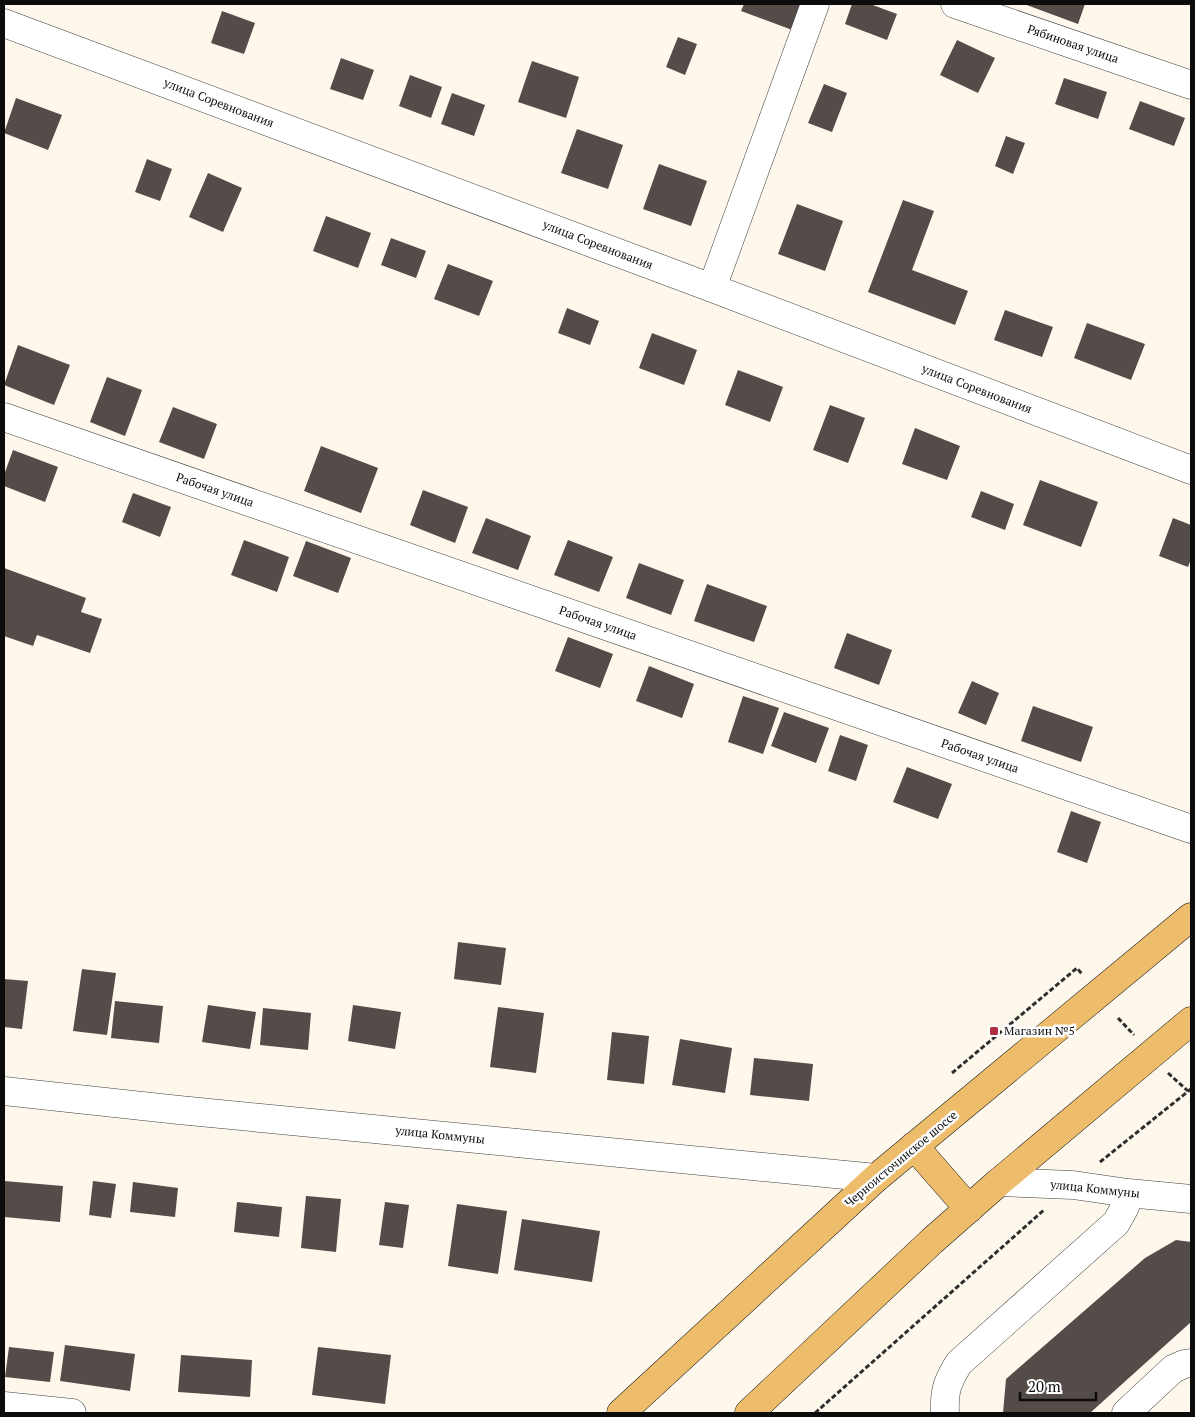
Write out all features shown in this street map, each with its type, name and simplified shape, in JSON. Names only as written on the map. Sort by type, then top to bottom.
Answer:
[{"type":"main road","name":"Черноисточинское шоссе","points":[[620,1413],[876,1178],[1191,917]]},
{"type":"main road","points":[[749,1413],[925,1248],[999,1182],[1191,1021]]},
{"type":"main road","points":[[914,1146],[969,1209]]},
{"type":"street","points":[[712,288],[815,4]]},
{"type":"street","name":"Рябиновая улица","points":[[955,4],[1191,85]]},
{"type":"street","name":"улица Соревнования","points":[[4,23],[712,288],[1191,470]]},
{"type":"street","name":"Рабочая улица","points":[[4,416],[1191,829]]},
{"type":"street","name":"улица Коммуны","points":[[4,1091],[198,1112],[876,1178]]},
{"type":"street","name":"улица Коммуны","points":[[999,1182],[1072,1185],[1191,1199]]},
{"type":"street","points":[[945,1413],[944,1394],[958,1363],[1116,1223],[1125,1207],[1128,1193]]},
{"type":"street","points":[[1126,1413],[1173,1369],[1191,1363]]},
{"type":"street","points":[[4,1406],[72,1413]]},
{"type":"path","points":[[952,1073],[1077,968],[1083,975]]},
{"type":"path","points":[[1118,1018],[1135,1037]]},
{"type":"path","points":[[815,1413],[1072,1185],[1190,1090],[1167,1073]]},
{"type":"building","points":[[744,4],[805,4],[795,31],[741,11]]},
{"type":"building","points":[[852,4],[870,4],[897,14],[887,40],[845,24]]},
{"type":"building","points":[[1024,4],[1085,4],[1078,24]]},
{"type":"building","points":[[222,11],[255,23],[244,54],[211,43]]},
{"type":"building","points":[[678,37],[697,44],[685,75],[666,67]]},
{"type":"building","points":[[957,40],[995,58],[978,93],[940,75]]},
{"type":"building","points":[[341,58],[374,70],[363,100],[330,89]]},
{"type":"building","points":[[532,61],[579,77],[566,118],[518,102]]},
{"type":"building","points":[[410,75],[442,87],[431,118],[399,106]]},
{"type":"building","points":[[1064,78],[1107,92],[1098,119],[1055,104]]},
{"type":"building","points":[[824,84],[847,93],[832,132],[808,123]]},
{"type":"building","points":[[452,93],[485,105],[474,136],[441,124]]},
{"type":"building","points":[[16,98],[62,115],[48,150],[4,133]]},
{"type":"building","points":[[1140,101],[1185,118],[1174,146],[1129,129]]},
{"type":"building","points":[[577,129],[623,145],[608,189],[561,173]]},
{"type":"building","points":[[1006,136],[1025,143],[1013,174],[995,166]]},
{"type":"building","points":[[147,159],[172,169],[160,201],[135,192]]},
{"type":"building","points":[[659,164],[707,181],[691,226],[643,209]]},
{"type":"building","points":[[208,173],[242,188],[223,232],[189,217]]},
{"type":"building","points":[[903,200],[934,211],[912,270],[968,291],[955,325],[868,292]]},
{"type":"building","points":[[797,204],[843,221],[825,271],[778,254]]},
{"type":"building","points":[[326,216],[371,233],[358,268],[313,251]]},
{"type":"building","points":[[391,238],[426,251],[416,278],[381,265]]},
{"type":"building","points":[[448,264],[493,281],[479,316],[434,299]]},
{"type":"building","points":[[567,308],[599,321],[590,345],[558,333]]},
{"type":"building","points":[[1005,310],[1053,327],[1042,357],[994,340]]},
{"type":"building","points":[[1087,323],[1145,344],[1131,380],[1074,358]]},
{"type":"building","points":[[652,333],[697,350],[684,385],[639,368]]},
{"type":"building","points":[[18,345],[70,365],[54,405],[4,385]]},
{"type":"building","points":[[738,370],[783,387],[770,422],[725,405]]},
{"type":"building","points":[[107,377],[142,390],[125,436],[90,422]]},
{"type":"building","points":[[830,405],[865,418],[848,463],[813,450]]},
{"type":"building","points":[[173,407],[217,424],[204,459],[159,442]]},
{"type":"building","points":[[915,428],[960,446],[947,480],[902,464]]},
{"type":"building","points":[[321,446],[378,468],[361,513],[304,491]]},
{"type":"building","points":[[13,450],[58,467],[45,502],[4,486],[4,475]]},
{"type":"building","points":[[1040,480],[1098,502],[1081,547],[1023,525]]},
{"type":"building","points":[[423,490],[468,507],[455,543],[410,525]]},
{"type":"building","points":[[981,491],[1014,504],[1005,530],[971,517]]},
{"type":"building","points":[[133,493],[171,507],[160,537],[122,522]]},
{"type":"building","points":[[486,518],[531,536],[518,570],[472,553]]},
{"type":"building","points":[[1173,518],[1191,525],[1191,559],[1188,567],[1159,556]]},
{"type":"building","points":[[244,540],[289,557],[277,592],[231,575]]},
{"type":"building","points":[[568,540],[613,557],[599,592],[554,575]]},
{"type":"building","points":[[306,541],[351,558],[338,593],[293,576]]},
{"type":"building","points":[[639,563],[684,580],[671,615],[626,598]]},
{"type":"building","points":[[4,568],[86,598],[81,612],[102,619],[90,653],[37,635],[33,646],[4,636]]},
{"type":"building","points":[[707,584],[767,606],[754,642],[694,621]]},
{"type":"building","points":[[847,633],[892,650],[879,685],[834,668]]},
{"type":"building","points":[[568,637],[613,654],[600,688],[555,671]]},
{"type":"building","points":[[649,666],[694,684],[682,718],[636,701]]},
{"type":"building","points":[[972,681],[999,693],[986,725],[958,713]]},
{"type":"building","points":[[743,696],[779,708],[763,754],[728,742]]},
{"type":"building","points":[[1033,706],[1093,727],[1081,762],[1021,741]]},
{"type":"building","points":[[784,712],[829,728],[816,763],[771,746]]},
{"type":"building","points":[[840,735],[868,745],[856,781],[828,771]]},
{"type":"building","points":[[907,767],[952,784],[938,819],[893,802]]},
{"type":"building","points":[[1071,811],[1101,822],[1087,863],[1057,852]]},
{"type":"building","points":[[458,942],[506,948],[501,985],[454,979]]},
{"type":"building","points":[[82,969],[116,973],[107,1035],[73,1031]]},
{"type":"building","points":[[4,979],[28,981],[22,1029],[4,1027]]},
{"type":"building","points":[[115,1001],[163,1006],[159,1043],[111,1038]]},
{"type":"building","points":[[208,1005],[256,1012],[250,1049],[202,1042]]},
{"type":"building","points":[[353,1005],[401,1012],[395,1049],[348,1041]]},
{"type":"building","points":[[498,1007],[544,1013],[536,1073],[490,1067]]},
{"type":"building","points":[[263,1008],[311,1013],[308,1050],[260,1045]]},
{"type":"building","points":[[612,1032],[649,1036],[644,1084],[607,1080]]},
{"type":"building","points":[[680,1039],[732,1048],[725,1093],[672,1085]]},
{"type":"building","points":[[754,1058],[813,1064],[809,1101],[750,1095]]},
{"type":"building","points":[[4,1181],[63,1186],[60,1222],[4,1217]]},
{"type":"building","points":[[93,1181],[116,1184],[111,1218],[89,1215]]},
{"type":"building","points":[[133,1182],[178,1188],[175,1217],[130,1212]]},
{"type":"building","points":[[306,1196],[341,1199],[336,1252],[301,1248]]},
{"type":"building","points":[[237,1202],[282,1207],[279,1237],[234,1232]]},
{"type":"building","points":[[385,1202],[409,1205],[403,1248],[379,1245]]},
{"type":"building","points":[[457,1204],[507,1211],[498,1274],[448,1266]]},
{"type":"building","points":[[522,1219],[600,1231],[592,1282],[514,1270]]},
{"type":"building","points":[[1176,1240],[1191,1242],[1191,1322],[1090,1413],[1003,1413],[1006,1379],[1145,1258]]},
{"type":"building","points":[[65,1345],[135,1354],[130,1391],[60,1381]]},
{"type":"building","points":[[9,1347],[54,1352],[50,1382],[5,1377]]},
{"type":"building","points":[[318,1347],[391,1355],[385,1404],[312,1395]]},
{"type":"building","points":[[181,1355],[252,1360],[250,1397],[178,1392]]},
{"type":"place","name":"Магазин №5","points":[[994,1031]]}]
